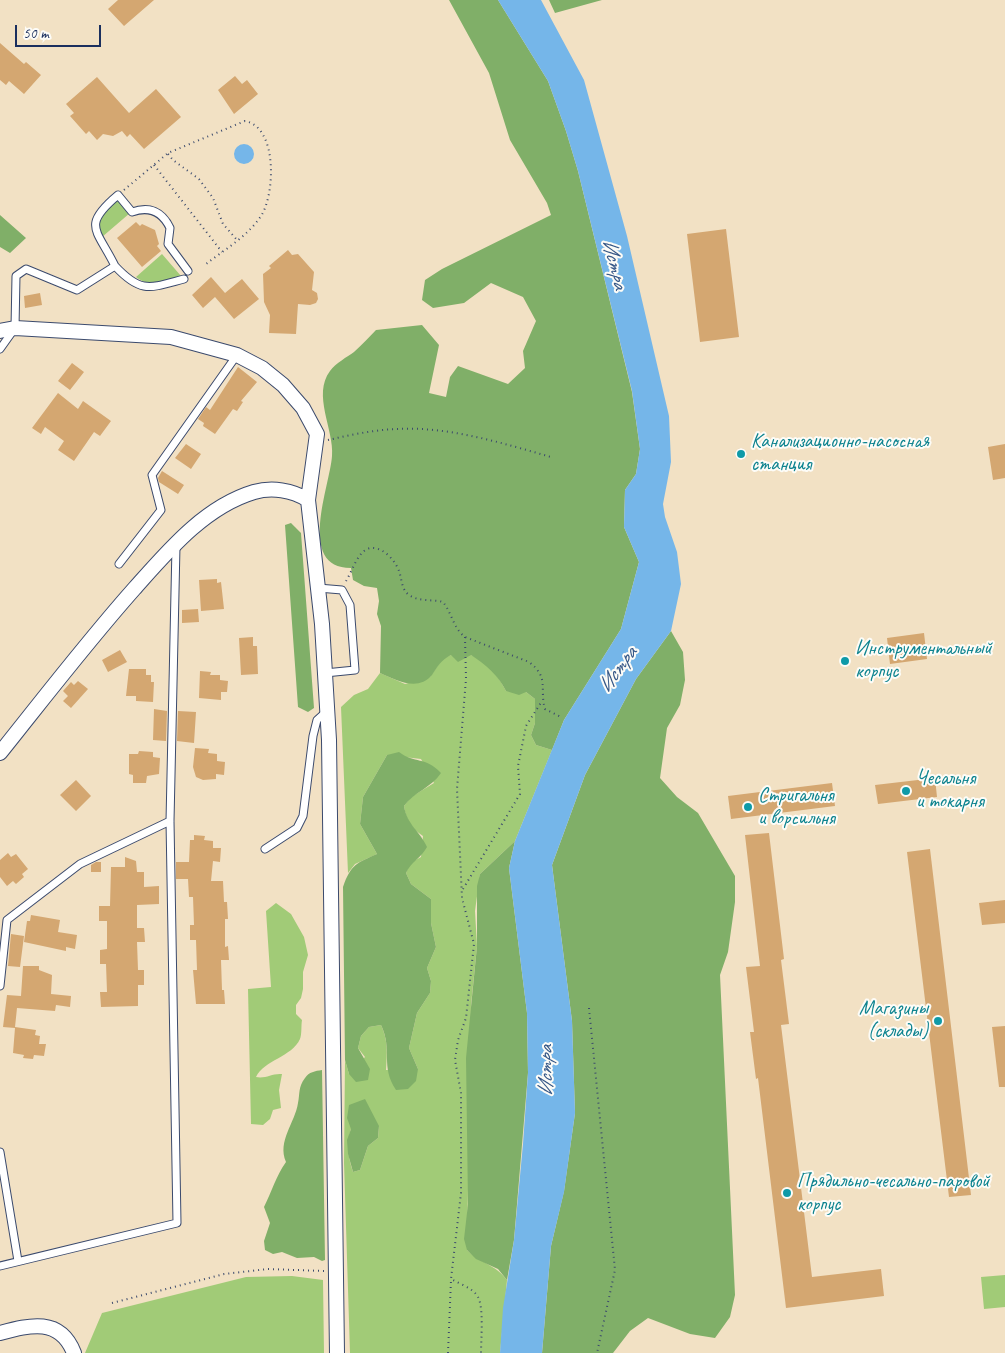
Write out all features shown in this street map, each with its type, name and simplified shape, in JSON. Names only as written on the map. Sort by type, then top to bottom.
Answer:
[{"type":"street","points":[[0,331],[15,328],[171,337],[237,355],[262,368],[283,385],[312,421],[318,442],[308,500],[318,588],[327,711],[337,1353]]},
{"type":"street","points":[[0,753],[106,621],[176,543],[206,518],[231,502],[254,492],[273,489],[300,495],[308,500]]},
{"type":"street","points":[[0,1333],[31,1325],[52,1328],[70,1342],[74,1353]]},
{"type":"lane","points":[[184,279],[151,288],[130,282],[115,266],[97,234],[95,219],[101,210],[118,195],[132,212],[146,209],[161,214],[170,228],[168,244],[188,271]]},
{"type":"lane","points":[[0,349],[15,328],[16,276],[26,270],[76,290],[115,266]]},
{"type":"lane","points":[[119,564],[161,510],[152,476],[237,355]]},
{"type":"lane","points":[[0,1266],[177,1223],[170,821],[176,543]]},
{"type":"lane","points":[[318,588],[342,590],[350,605],[355,670],[325,672]]},
{"type":"lane","points":[[265,849],[297,828],[303,816],[313,736],[317,720],[327,711]]},
{"type":"lane","points":[[0,986],[7,920],[80,864],[170,821]]},
{"type":"lane","points":[[0,1152],[18,1261]]},
{"type":"path","points":[[118,195],[168,153],[245,121],[252,123],[260,130],[270,151],[268,200],[262,215],[253,227],[206,264]]},
{"type":"path","points":[[168,153],[173,160],[200,178],[213,198],[224,224],[237,240]]},
{"type":"path","points":[[154,165],[222,252]]},
{"type":"path","points":[[318,442],[359,433],[398,429],[440,432],[490,439],[551,458]]},
{"type":"path","points":[[342,590],[361,554],[368,548],[377,548],[392,559],[399,570],[403,588],[408,595],[443,602],[448,608],[458,632],[465,637],[529,662],[536,667],[544,683],[542,701],[526,726],[518,766],[521,785],[520,794],[462,890]]},
{"type":"path","points":[[448,1353],[451,1279],[461,1193],[461,1093],[455,1060],[458,1040],[466,1018],[474,944],[462,890],[456,788],[466,679],[465,637]]},
{"type":"path","points":[[542,701],[545,709],[561,718]]},
{"type":"path","points":[[589,1008],[615,1270],[596,1353]]},
{"type":"path","points":[[112,1303],[224,1274],[268,1269],[336,1272]]},
{"type":"path","points":[[451,1279],[478,1297],[481,1310],[481,1353]]},
{"type":"green space","points":[[449,0],[498,0],[548,81],[578,171],[632,392],[640,449],[636,474],[625,490],[624,527],[639,562],[621,629],[564,720],[552,750],[536,745],[531,735],[535,723],[535,699],[526,692],[519,695],[506,691],[491,671],[471,655],[458,662],[451,655],[442,661],[432,675],[420,683],[407,683],[380,673],[381,626],[377,614],[379,601],[377,588],[364,586],[353,580],[351,568],[334,564],[325,555],[320,540],[320,523],[332,456],[332,446],[323,401],[325,380],[332,368],[354,352],[376,330],[422,325],[439,345],[429,393],[446,397],[450,377],[458,366],[508,384],[525,368],[523,351],[536,321],[523,297],[491,283],[464,303],[433,308],[422,300],[425,280],[442,269],[551,215],[547,203],[510,140],[489,73]]},
{"type":"green space","points":[[549,0],[602,0],[555,13]]},
{"type":"green space","points":[[119,198],[130,213],[102,237],[97,226],[103,211]]},
{"type":"green space","points":[[0,215],[26,238],[10,253],[0,247]]},
{"type":"green space","points":[[162,254],[181,276],[171,281],[158,283],[146,282],[136,277]]},
{"type":"green space","points":[[291,523],[301,533],[314,708],[308,712],[298,707],[285,525]]},
{"type":"green space","points":[[671,631],[683,652],[685,680],[680,705],[667,728],[660,778],[677,797],[698,813],[735,876],[735,902],[728,952],[720,975],[735,1295],[730,1317],[715,1338],[690,1334],[648,1318],[630,1331],[613,1353],[542,1353],[551,1246],[564,1191],[575,1113],[572,1021],[552,865],[585,775],[636,679]]},
{"type":"green space","points":[[451,655],[471,655],[476,657],[492,670],[506,691],[526,692],[535,699],[535,723],[531,735],[536,745],[552,750],[515,841],[480,874],[475,911],[477,946],[471,1005],[467,1250],[498,1271],[507,1280],[500,1353],[350,1353],[344,1163],[345,1060],[349,1074],[365,1057],[358,1048],[361,1036],[369,1027],[381,1025],[386,1041],[386,1070],[418,1069],[409,1048],[417,1013],[430,993],[431,981],[427,968],[436,947],[431,923],[431,899],[411,884],[406,873],[410,863],[421,857],[423,836],[410,823],[404,806],[411,797],[434,783],[421,759],[387,755],[363,797],[360,824],[377,854],[355,864],[348,873],[341,707],[354,695],[368,689],[380,673],[405,684],[430,677],[442,659]],"holes":[[[379,1126],[378,1138],[368,1146],[360,1170],[353,1172],[348,1150],[351,1129]]]},
{"type":"green space","points":[[399,752],[410,758],[430,764],[441,773],[404,806],[408,818],[427,847],[406,873],[411,884],[431,899],[431,923],[436,947],[427,968],[431,981],[430,993],[417,1013],[409,1048],[418,1069],[416,1081],[408,1089],[396,1090],[391,1081],[387,1065],[386,1042],[381,1025],[369,1027],[361,1036],[358,1048],[370,1069],[368,1080],[356,1082],[349,1074],[345,1060],[343,887],[349,873],[356,865],[377,854],[360,824],[363,797],[387,755]]},
{"type":"green space","points":[[515,841],[509,868],[527,1013],[528,1073],[514,1240],[507,1280],[498,1269],[476,1259],[467,1250],[464,1239],[468,1204],[466,1058],[477,946],[477,886],[480,874]]},
{"type":"green space","points":[[276,903],[291,914],[304,937],[308,955],[303,972],[301,998],[296,1005],[296,1014],[302,1020],[301,1035],[291,1050],[265,1066],[256,1077],[282,1074],[279,1090],[281,1108],[273,1110],[270,1119],[263,1125],[251,1124],[248,989],[271,987],[266,911]]},
{"type":"green space","points":[[322,1070],[325,1260],[322,1261],[314,1257],[297,1258],[282,1252],[273,1254],[265,1250],[264,1241],[270,1223],[264,1207],[286,1162],[284,1154],[285,1139],[299,1100],[301,1084],[308,1074]]},
{"type":"green space","points":[[365,1099],[379,1126],[378,1138],[368,1146],[360,1170],[353,1172],[348,1154],[347,1140],[351,1129],[347,1118],[349,1105]]},
{"type":"green space","points":[[1005,1275],[1005,1307],[984,1309],[981,1277]]},
{"type":"green space","points":[[292,1276],[323,1280],[324,1353],[85,1353],[102,1313],[246,1277]]},
{"type":"water","name":"Истра","points":[[498,0],[541,0],[584,80],[627,236],[669,416],[671,462],[663,504],[665,517],[677,552],[681,584],[671,631],[636,679],[585,775],[552,865],[572,1021],[575,1113],[564,1192],[551,1246],[542,1353],[500,1353],[503,1308],[514,1240],[528,1073],[527,1013],[509,868],[515,841],[564,720],[621,629],[639,562],[624,527],[625,490],[636,474],[640,449],[632,391],[578,171],[566,131],[548,81]]},
{"type":"water","points":[[244,144],[251,147],[254,154],[251,161],[244,164],[237,161],[234,154],[237,147]]},
{"type":"building","points":[[118,0],[154,0],[124,26],[108,9]]},
{"type":"building","points":[[0,43],[24,64],[26,62],[41,75],[24,94],[9,81],[6,85],[0,80]]},
{"type":"building","points":[[235,76],[242,84],[247,80],[258,94],[234,114],[218,90]]},
{"type":"building","points":[[97,77],[129,113],[156,89],[181,117],[144,149],[130,134],[127,137],[122,131],[113,136],[103,134],[97,140],[89,131],[86,134],[70,116],[74,113],[66,104]]},
{"type":"building","points":[[136,222],[140,226],[142,224],[155,230],[159,244],[157,246],[161,251],[142,267],[117,238]]},
{"type":"building","points":[[726,229],[739,337],[700,342],[687,234]]},
{"type":"building","points":[[288,250],[292,255],[298,254],[314,272],[312,290],[317,293],[318,299],[316,303],[310,305],[298,304],[296,334],[269,333],[270,315],[264,302],[263,274],[271,268],[269,266]]},
{"type":"building","points":[[211,277],[225,293],[242,279],[259,299],[234,319],[215,297],[203,308],[192,295]]},
{"type":"building","points":[[40,293],[42,305],[25,308],[24,296]]},
{"type":"building","points":[[72,363],[84,372],[70,390],[58,381]]},
{"type":"building","points":[[238,367],[257,382],[241,401],[243,402],[237,411],[233,409],[215,434],[203,426],[204,423],[198,419],[206,407],[210,410]]},
{"type":"building","points":[[58,393],[78,409],[83,401],[111,421],[100,436],[94,432],[74,461],[58,450],[64,441],[45,427],[41,434],[32,428]]},
{"type":"building","points":[[186,444],[201,454],[191,469],[175,458]]},
{"type":"building","points":[[1005,444],[1005,478],[993,480],[988,447]]},
{"type":"building","name":"Канализационно-насосная станция","points":[[739,448],[743,448],[747,454],[743,460],[739,460],[735,456],[735,452]]},
{"type":"building","points":[[162,471],[184,485],[178,494],[159,482],[158,478]]},
{"type":"building","points":[[217,579],[217,583],[221,582],[224,609],[201,611],[199,580]]},
{"type":"building","points":[[198,609],[199,622],[182,623],[182,610]]},
{"type":"building","points":[[924,633],[927,659],[890,664],[887,638]]},
{"type":"building","points":[[253,637],[253,646],[257,646],[258,674],[241,675],[239,638]]},
{"type":"building","points":[[120,650],[127,662],[108,672],[102,660]]},
{"type":"building","points":[[129,669],[146,669],[146,675],[151,675],[151,682],[154,682],[153,702],[136,701],[136,696],[126,696]]},
{"type":"building","points":[[200,671],[211,672],[210,675],[220,675],[220,680],[228,681],[227,692],[221,692],[221,700],[199,698]]},
{"type":"building","points":[[78,681],[88,689],[71,708],[63,701],[68,696],[63,691],[71,682],[74,685]]},
{"type":"building","points":[[154,709],[167,711],[166,741],[153,740]]},
{"type":"building","points":[[178,711],[196,712],[194,743],[177,741]]},
{"type":"building","points":[[195,748],[209,749],[208,753],[217,754],[217,761],[225,762],[224,775],[216,774],[216,779],[203,780],[196,777],[193,767]]},
{"type":"building","points":[[139,751],[153,752],[153,757],[160,758],[159,774],[147,776],[146,783],[133,783],[133,775],[129,774],[129,754],[138,754]]},
{"type":"building","points":[[935,778],[937,797],[878,804],[875,785]]},
{"type":"building","points":[[76,780],[91,796],[76,811],[60,795]]},
{"type":"building","points":[[832,783],[835,806],[731,819],[728,796]]},
{"type":"building","points":[[769,833],[784,959],[781,960],[789,1024],[781,1025],[812,1277],[881,1269],[884,1296],[786,1308],[758,1078],[756,1079],[750,1032],[754,1032],[746,967],[760,966],[745,835]]},
{"type":"building","points":[[194,835],[205,836],[204,840],[213,841],[213,848],[221,848],[220,862],[213,861],[211,881],[223,881],[224,902],[227,902],[228,919],[225,919],[225,947],[228,946],[229,960],[221,960],[222,990],[224,990],[225,1004],[196,1004],[193,970],[197,970],[196,940],[190,940],[190,925],[194,925],[193,897],[189,897],[188,879],[176,879],[176,862],[189,862],[190,840],[194,840]]},
{"type":"building","points":[[930,849],[971,1195],[949,1197],[907,852]]},
{"type":"building","points":[[8,853],[11,857],[16,854],[28,869],[22,874],[24,877],[16,884],[13,881],[7,886],[0,877],[0,860]]},
{"type":"building","points":[[125,857],[136,861],[137,872],[144,872],[144,887],[159,886],[159,904],[137,905],[137,928],[144,928],[145,942],[137,942],[138,970],[144,970],[144,985],[138,985],[138,1006],[101,1007],[100,992],[107,992],[106,964],[100,964],[100,950],[107,949],[107,921],[99,921],[99,906],[110,906],[111,867],[125,867]]},
{"type":"building","points":[[101,862],[101,872],[91,872],[91,865]]},
{"type":"building","points":[[1005,900],[1005,923],[982,925],[979,903]]},
{"type":"building","points":[[31,915],[60,920],[58,932],[77,935],[75,949],[66,947],[66,951],[24,942],[27,921],[30,921]]},
{"type":"building","points":[[11,934],[24,936],[20,967],[8,966]]},
{"type":"building","points":[[23,966],[39,966],[39,970],[52,975],[51,994],[71,996],[70,1007],[56,1005],[55,1011],[17,1008],[15,1027],[36,1030],[35,1035],[40,1036],[39,1044],[46,1044],[44,1056],[34,1055],[33,1059],[23,1058],[24,1055],[13,1053],[15,1028],[3,1027],[7,995],[21,996]]},
{"type":"building","points":[[1005,1026],[1005,1087],[999,1087],[992,1027]]},
{"type":"place","name":"Канализационно-насосная станция","points":[[741,454]]},
{"type":"place","name":"Инструментальный корпус","points":[[845,661]]},
{"type":"place","name":"Чесальня и токарня","points":[[906,791]]},
{"type":"place","name":"Стригальня и ворсильня","points":[[748,807]]},
{"type":"place","name":"Магазины (склады)","points":[[938,1021]]},
{"type":"place","name":"Прядильно-чесально-паровой корпус","points":[[787,1193]]}]
